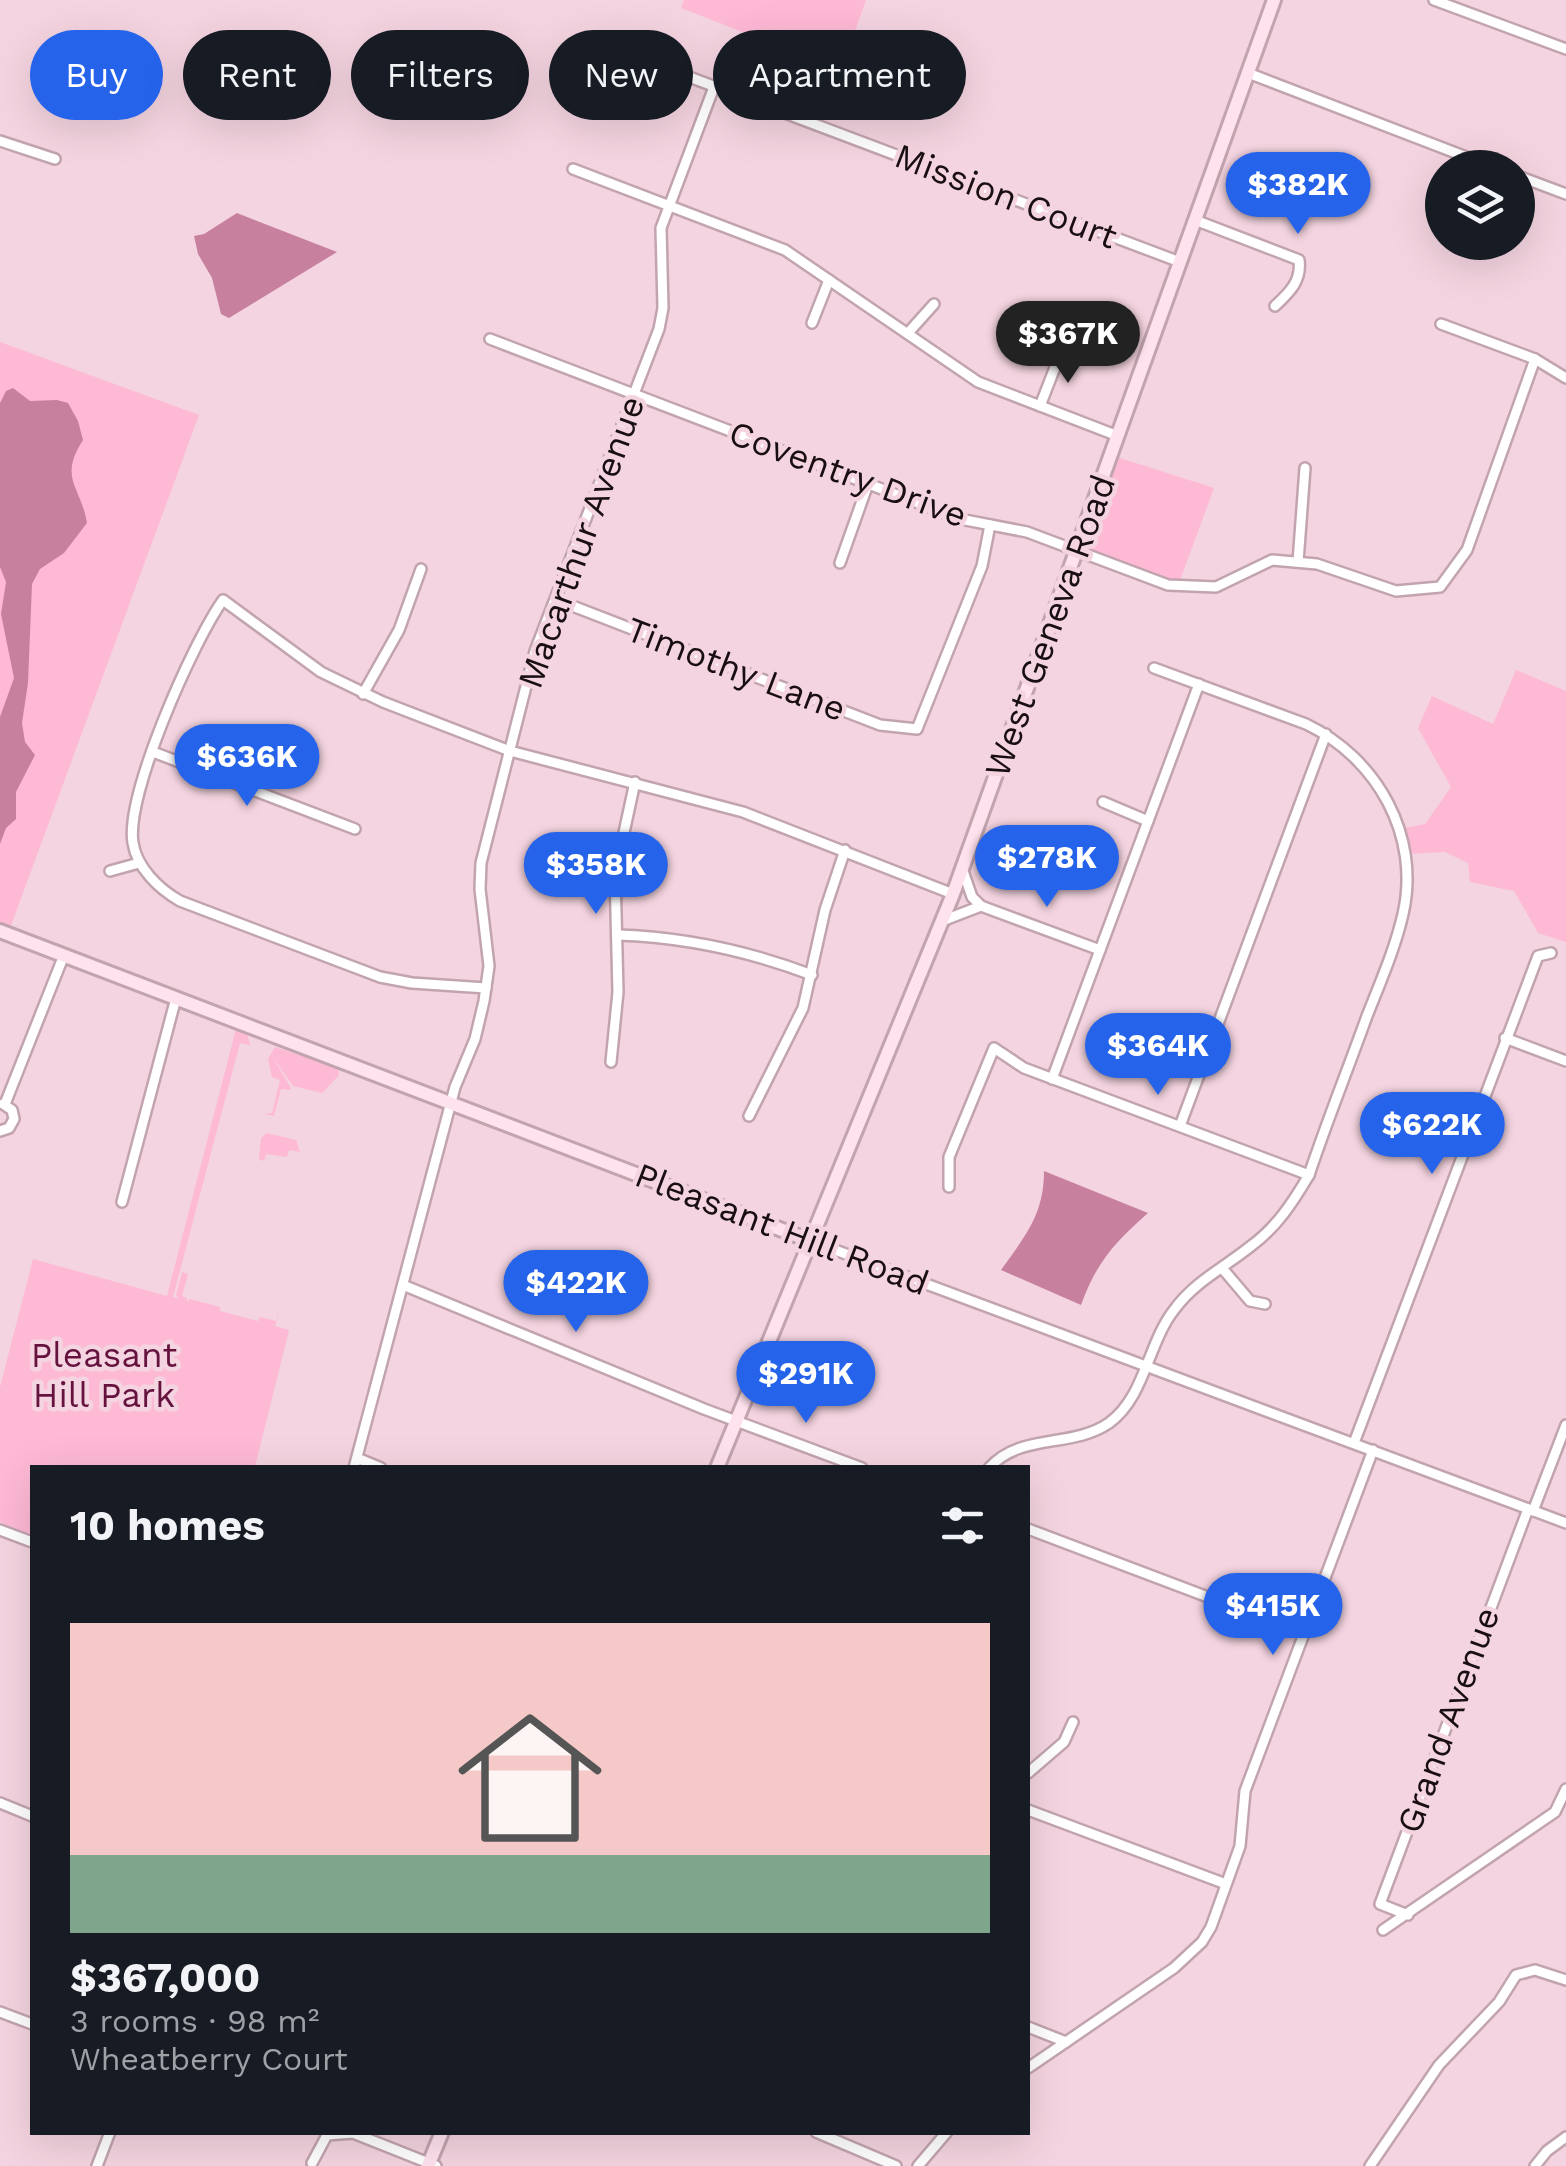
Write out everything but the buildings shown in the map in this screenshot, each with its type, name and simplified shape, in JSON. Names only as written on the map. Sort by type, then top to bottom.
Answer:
[{"type":"main road","name":"West Geneva Road","points":[[717,1465],[953,894],[1274,0]]},
{"type":"main road","name":"Pleasant Hill Road","points":[[0,930],[811,1241]]},
{"type":"main road","points":[[431,2165],[441,2135]]},
{"type":"street","points":[[1434,0],[1566,49]]},
{"type":"street","points":[[1248,74],[1447,150]]},
{"type":"street","name":"Macarthur Avenue","points":[[356,1462],[452,1104],[479,1025],[488,949],[480,876],[535,651],[662,316],[660,242],[668,205],[713,89]]},
{"type":"street","name":"Mission Court","points":[[804,120],[1180,262]]},
{"type":"street","points":[[0,141],[55,160]]},
{"type":"street","points":[[573,169],[785,250],[978,382],[1118,436]]},
{"type":"street","points":[[1535,182],[1566,194]]},
{"type":"street","points":[[1195,220],[1298,260],[1300,272],[1292,291],[1275,306]]},
{"type":"street","points":[[812,322],[829,280]]},
{"type":"street","points":[[908,333],[934,304]]},
{"type":"street","points":[[1441,324],[1535,359],[1566,378]]},
{"type":"street","name":"Coventry Drive","points":[[490,339],[960,519],[1027,532],[1168,585],[1190,588],[1216,587],[1272,560],[1317,564],[1396,591],[1440,586],[1467,550],[1535,359]]},
{"type":"street","points":[[1040,406],[1060,352]]},
{"type":"street","points":[[1298,562],[1304,468]]},
{"type":"street","points":[[840,563],[868,484]]},
{"type":"street","name":"Timothy Lane","points":[[557,600],[880,725],[917,729],[982,566],[990,525]]},
{"type":"street","points":[[363,694],[399,630],[421,569]]},
{"type":"street","points":[[486,988],[412,983],[362,971],[180,901],[162,890],[140,862],[133,848],[132,817],[196,646],[223,600],[293,654],[363,694],[510,750],[743,812],[953,894]]},
{"type":"street","points":[[992,1465],[1002,1454],[1020,1446],[1076,1437],[1108,1423],[1132,1395],[1156,1337],[1173,1310],[1278,1222],[1309,1174],[1397,936],[1406,891],[1406,857],[1393,810],[1364,766],[1326,734],[1154,668]]},
{"type":"street","points":[[1052,1079],[1199,684]]},
{"type":"street","points":[[1180,1126],[1326,734]]},
{"type":"street","points":[[154,752],[355,829]]},
{"type":"street","points":[[611,1062],[618,992],[615,874],[635,782]]},
{"type":"street","points":[[1103,802],[1148,822]]},
{"type":"street","points":[[749,1116],[793,1032],[812,975],[825,910],[846,850]]},
{"type":"street","points":[[110,872],[140,862]]},
{"type":"street","points":[[962,868],[972,897],[981,906],[1100,950]]},
{"type":"street","points":[[942,922],[981,906]]},
{"type":"street","points":[[617,936],[673,939],[750,954],[812,975]]},
{"type":"street","points":[[1354,1443],[1505,1038],[1538,956],[1550,952]]},
{"type":"street","points":[[0,1131],[10,1128],[14,1120],[12,1110],[2,1104],[64,955]]},
{"type":"street","points":[[122,1202],[176,998]]},
{"type":"street","points":[[1505,1038],[1566,1061]]},
{"type":"street","points":[[950,1187],[948,1157],[994,1048],[1024,1068],[1309,1174]]},
{"type":"street","name":"Pleasant Hill Road","points":[[811,1241],[1566,1523]]},
{"type":"street","points":[[1222,1268],[1250,1301],[1265,1304]]},
{"type":"street","points":[[402,1285],[854,1465]]},
{"type":"street","name":"Grand Avenue","points":[[1408,1914],[1380,1904],[1566,1425]]},
{"type":"street","points":[[1030,2067],[1192,1954],[1210,1926],[1241,1841],[1245,1792],[1373,1450]]},
{"type":"street","points":[[0,1530],[30,1541]]},
{"type":"street","points":[[1030,1530],[1303,1633]]},
{"type":"street","points":[[1030,1771],[1064,1742],[1072,1722]]},
{"type":"street","points":[[1384,1930],[1555,1812],[1566,1790]]},
{"type":"street","points":[[0,1803],[30,1815]]},
{"type":"street","points":[[1030,1811],[1226,1884]]},
{"type":"street","points":[[1370,2166],[1438,2066],[1500,2002],[1516,1975],[1535,1970],[1566,1980]]},
{"type":"street","points":[[0,2012],[30,2023]]},
{"type":"street","points":[[1030,2027],[1066,2042]]},
{"type":"street","points":[[97,2166],[109,2135]]},
{"type":"street","points":[[312,2163],[326,2135]]},
{"type":"street","points":[[360,2135],[431,2165]]},
{"type":"street","points":[[823,2135],[896,2166]]},
{"type":"street","points":[[918,2166],[944,2135]]},
{"type":"street","points":[[1535,2166],[1566,2138]]},
{"type":"green space","points":[[684,0],[866,0],[855,30],[738,30],[681,8]]},
{"type":"green space","points":[[0,342],[199,415],[9,931],[0,928]]},
{"type":"green space","points":[[1117,457],[1214,488],[1179,583],[1083,549]]},
{"type":"green space","points":[[1516,670],[1566,691],[1566,942],[1538,933],[1514,891],[1470,882],[1468,863],[1445,852],[1408,854],[1404,828],[1425,824],[1451,787],[1418,728],[1432,696],[1493,724]]},
{"type":"green space","name":"Pleasant Hill Park","points":[[236,1029],[247,1033],[250,1045],[240,1043],[173,1297],[179,1299],[176,1295],[182,1272],[188,1274],[182,1296],[187,1302],[190,1299],[220,1307],[220,1311],[258,1321],[260,1317],[276,1321],[282,1302],[275,1326],[289,1330],[255,1465],[30,1465],[30,1534],[0,1522],[0,1387],[33,1259],[167,1296]]},
{"type":"green space","points":[[275,1047],[338,1068],[339,1075],[322,1093],[293,1086],[272,1056],[291,1088],[281,1089],[274,1116],[264,1114],[272,1113],[280,1080],[272,1077],[268,1059]]},
{"type":"green space","points":[[267,1133],[296,1140],[300,1152],[289,1150],[287,1157],[266,1154],[264,1161],[259,1159],[261,1138]]},
{"type":"shaded area","points":[[237,213],[337,252],[229,318],[221,314],[212,278],[198,254],[194,236]]},
{"type":"shaded area","points":[[13,388],[30,401],[68,403],[78,421],[83,440],[72,464],[72,474],[87,523],[64,553],[40,569],[32,584],[28,683],[22,723],[25,742],[35,755],[16,792],[16,819],[6,828],[0,844],[0,717],[14,678],[1,614],[6,582],[0,567],[0,403],[6,391]]},
{"type":"shaded area","points":[[1044,1171],[1148,1213],[1108,1254],[1081,1305],[1001,1270],[1037,1213]]}]
